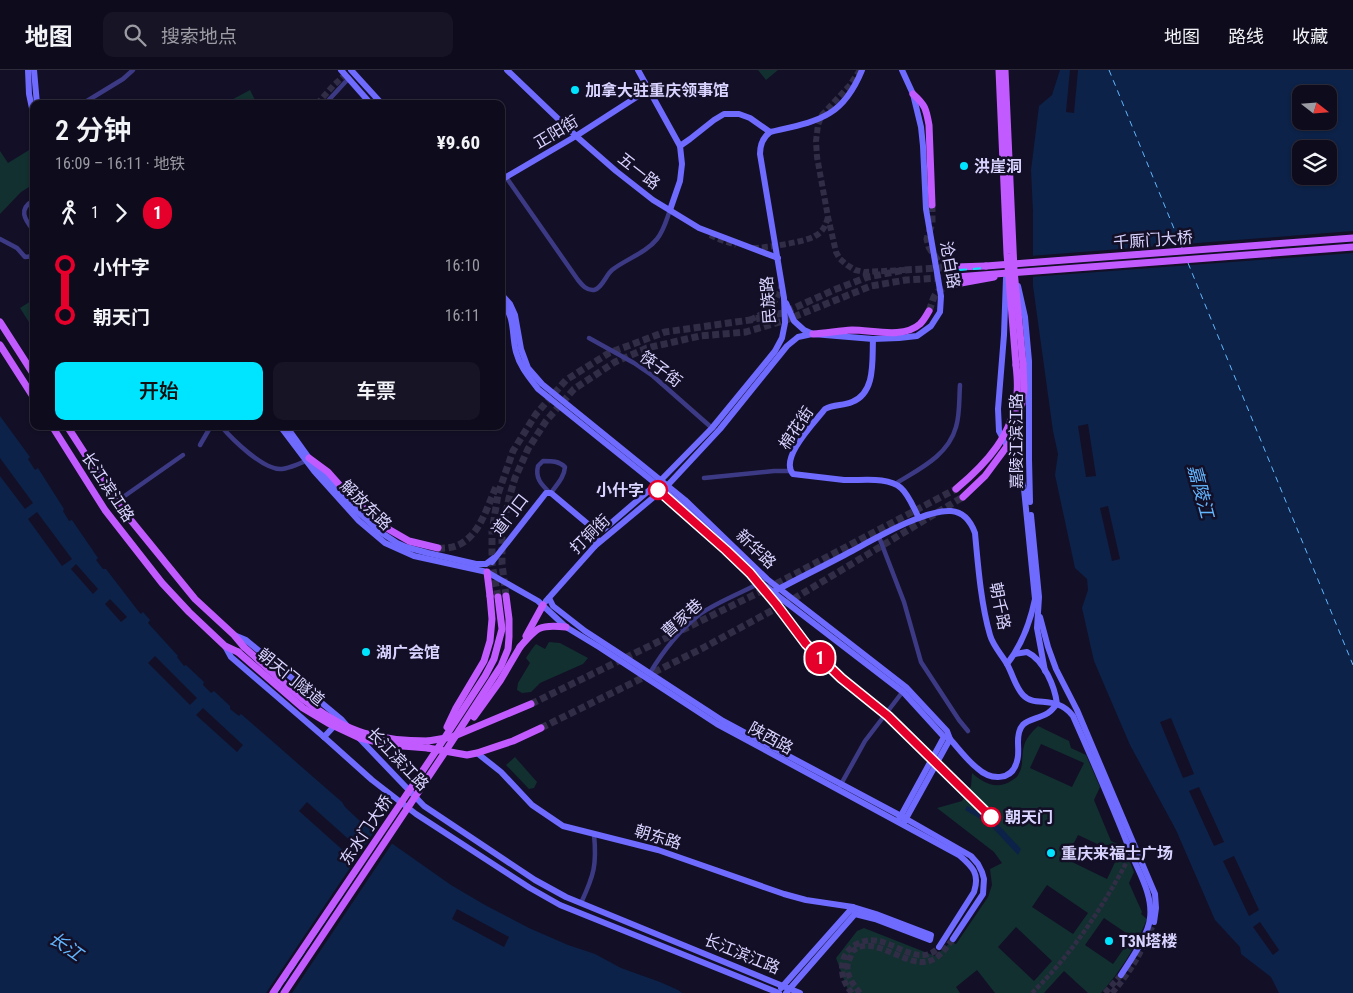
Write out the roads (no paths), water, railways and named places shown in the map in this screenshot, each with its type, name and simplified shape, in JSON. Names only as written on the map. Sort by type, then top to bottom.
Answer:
[{"type":"main road","points":[[28,70],[30,100]]},
{"type":"main road","points":[[34,70],[37,100]]},
{"type":"main road","points":[[342,70],[368,100]]},
{"type":"main road","name":"五一路","points":[[507,70],[616,172],[653,200],[699,228],[778,258]]},
{"type":"main road","points":[[638,70],[680,146],[682,164],[680,181],[670,210]]},
{"type":"main road","points":[[680,146],[724,114],[739,114],[750,118],[770,132],[811,123],[823,118],[846,98],[862,70]]},
{"type":"main road","name":"沧白路","points":[[813,334],[873,339],[917,336],[936,320],[940,312],[942,304],[940,288],[926,209],[921,127],[913,94],[902,70]]},
{"type":"main road","name":"嘉陵江滨江路","points":[[956,489],[978,471],[1002,440],[1011,419],[1017,393],[999,70]]},
{"type":"main road","name":"嘉陵江滨江路","points":[[963,497],[985,476],[1011,441],[1020,416],[1024,390],[1015,271],[1005,70]]},
{"type":"main road","points":[[349,78],[355,71],[379,100]]},
{"type":"main road","name":"正阳街","points":[[505,178],[649,89]]},
{"type":"main road","points":[[913,94],[923,103],[927,113],[931,147],[932,205]]},
{"type":"main road","name":"民族路","points":[[658,483],[712,428],[756,375],[779,345],[782,338],[785,323],[784,298],[760,154],[762,141],[770,132]]},
{"type":"main road","name":"千厮门大桥","points":[[956,267],[1353,238]]},
{"type":"main road","name":"千厮门大桥","points":[[956,277],[1353,246]]},
{"type":"main road","name":"嘉陵江滨江路","points":[[1007,664],[1013,656],[1032,616],[1035,600],[1024,489],[1018,466],[999,431],[998,409],[1008,254]]},
{"type":"main road","points":[[950,286],[1015,271]]},
{"type":"main road","name":"嘉陵江滨江路","points":[[1015,271],[1026,317],[1030,396],[1029,495],[1039,613]]},
{"type":"main road","name":"新华路","points":[[505,298],[516,315],[521,349],[528,368],[542,384],[664,488],[764,581],[904,690],[947,732],[947,738],[977,768],[986,774],[1002,778],[1011,773],[1017,763],[1018,737],[1024,724],[1029,720],[1050,713],[1057,704],[1056,693],[1045,671]]},
{"type":"main road","points":[[784,298],[794,320],[804,330],[813,334],[851,330],[897,332],[911,330],[924,320],[929,311]]},
{"type":"main road","name":"新华路","points":[[505,307],[511,316],[514,326],[516,352],[524,371],[538,389],[658,483]]},
{"type":"main road","points":[[0,322],[30,367]]},
{"type":"main road","name":"民族路","points":[[664,488],[720,429],[787,346],[798,337],[813,334]]},
{"type":"main road","name":"棉花街","points":[[873,339],[871,378],[864,395],[852,402],[830,406],[825,409],[792,454],[790,471],[793,474],[847,480],[884,481],[895,484]]},
{"type":"main road","points":[[0,345],[30,392]]},
{"type":"main road","name":"长江滨江路","points":[[55,430],[105,510],[162,583],[225,646],[230,657],[372,780],[416,814],[530,888],[560,905],[778,993]]},
{"type":"main road","name":"长江滨江路","points":[[70,430],[116,502],[195,599],[234,635],[246,640],[341,719],[424,806],[535,880],[566,897],[786,989],[800,993]]},
{"type":"main road","name":"解放东路","points":[[283,430],[359,521],[385,543],[414,556],[487,572]]},
{"type":"main road","name":"解放东路","points":[[288,430],[307,460],[362,516],[397,543],[428,553],[479,564],[486,564],[494,558]]},
{"type":"main road","points":[[1018,466],[1024,467],[1029,459]]},
{"type":"main road","points":[[307,460],[328,472],[387,529],[410,541],[438,548]]},
{"type":"main road","name":"打铜街","points":[[595,530],[603,530],[658,483]]},
{"type":"main road","points":[[895,484],[904,491],[919,518]]},
{"type":"main road","name":"打铜街","points":[[543,605],[595,546],[664,488]]},
{"type":"main road","name":"道门口","points":[[487,572],[494,558],[546,493],[550,492],[595,530]]},
{"type":"main road","name":"朝千路","points":[[776,590],[919,518],[936,512],[953,511],[964,515],[972,524],[991,636],[1007,664],[1016,685],[1024,696],[1030,700],[1062,705],[1074,716],[1132,854],[1155,894],[1154,922]]},
{"type":"main road","points":[[595,530],[597,538],[595,546]]},
{"type":"main road","points":[[438,748],[456,708],[484,661],[490,641],[494,597],[487,572]]},
{"type":"main road","name":"陕西路","points":[[487,572],[543,605],[566,627],[717,724],[971,856],[982,872],[984,879],[983,894],[953,939]]},
{"type":"main road","name":"东水门大桥","points":[[284,993],[446,752],[501,666],[508,649],[509,637],[506,596]]},
{"type":"main road","name":"东水门大桥","points":[[273,993],[485,676],[494,659],[502,629],[494,597]]},
{"type":"main road","name":"陕西路","points":[[549,598],[553,606],[585,631],[723,721],[840,787]]},
{"type":"main road","points":[[446,752],[500,681],[533,629],[543,605]]},
{"type":"main road","points":[[1039,613],[1037,628],[1045,671]]},
{"type":"main road","name":"朝千路","points":[[1039,613],[1048,647],[1064,686],[1077,710],[1151,908],[1150,920],[1138,947],[1121,975]]},
{"type":"main road","points":[[533,629],[552,625],[566,627]]},
{"type":"main road","points":[[225,646],[234,635]]},
{"type":"main road","name":"朝天门隧道","points":[[234,635],[241,649],[303,708],[360,738],[390,745],[428,744],[452,737],[531,704]]},
{"type":"main road","name":"朝天门隧道","points":[[225,646],[241,649]]},
{"type":"main road","points":[[1013,656],[1028,652],[1038,659],[1045,671]]},
{"type":"main road","points":[[1050,702],[1064,692],[1064,686]]},
{"type":"main road","points":[[324,737],[341,719]]},
{"type":"main road","name":"朝天门隧道","points":[[428,744],[467,755],[513,741],[541,728]]},
{"type":"main road","points":[[902,820],[947,738]]},
{"type":"main road","name":"朝东路","points":[[477,753],[501,772],[532,805],[563,826],[658,850],[784,894],[876,914],[931,934],[930,940],[875,920],[854,910]]},
{"type":"main road","name":"陕西路","points":[[902,820],[959,855],[973,867],[976,875],[977,883],[974,892],[939,946]]},
{"type":"main road","points":[[778,993],[786,989],[854,910]]},
{"type":"street","points":[[89,100],[124,79],[133,70]]},
{"type":"street","points":[[329,100],[349,78]]},
{"type":"street","points":[[505,180],[582,286],[588,289],[594,290],[599,287],[618,265],[656,240],[664,230],[670,210]]},
{"type":"street","points":[[30,203],[26,206],[24,217],[30,226]]},
{"type":"street","points":[[0,239],[17,248],[25,257],[30,256]]},
{"type":"street","name":"筷子街","points":[[589,338],[653,376],[712,428]]},
{"type":"street","points":[[895,484],[937,458],[951,439],[956,428],[959,412],[960,385]]},
{"type":"street","points":[[200,445],[209,430]]},
{"type":"street","points":[[225,430],[238,444],[273,468],[282,469],[307,460]]},
{"type":"street","points":[[116,502],[183,455]]},
{"type":"street","points":[[544,461],[555,461],[562,464],[565,468],[562,478],[550,492],[540,483],[537,476],[538,466],[544,461]]},
{"type":"street","points":[[704,478],[790,471]]},
{"type":"street","points":[[879,537],[904,602],[922,662],[968,731]]},
{"type":"street","name":"曹家巷","points":[[650,673],[660,656],[682,630],[701,614],[764,581]]},
{"type":"street","points":[[840,787],[865,741],[904,690]]},
{"type":"street","points":[[581,903],[592,879],[596,856],[594,834]]},
{"type":"water","name":"嘉陵江","points":[[1060,70],[1353,70],[1353,993],[1279,993],[1271,977],[1241,954],[1240,947],[1215,920],[1176,830],[1130,745],[1094,661],[1082,608],[1088,590],[1087,579],[1075,568],[1055,475],[1058,454],[1053,431],[1033,286],[1031,170],[1039,106],[1052,95]]},
{"type":"water","name":"长江","points":[[0,416],[30,457],[28,459],[35,470],[38,468],[64,509],[63,511],[69,521],[72,520],[98,558],[96,560],[103,569],[106,569],[139,612],[141,614],[143,612],[150,620],[148,623],[178,656],[184,666],[186,665],[204,682],[203,685],[211,693],[214,691],[230,706],[230,709],[239,716],[241,714],[342,802],[360,821],[451,885],[485,905],[529,928],[568,945],[595,954],[621,968],[660,982],[682,993],[0,993]]},
{"type":"water","points":[[967,806],[992,818],[1021,849],[1018,855],[989,824],[965,810]]},
{"type":"tunnel","points":[[860,70],[850,85],[822,115],[818,125],[817,157],[828,217],[836,252],[847,265],[855,270],[864,272],[905,270]]},
{"type":"tunnel","points":[[321,100],[348,72]]},
{"type":"tunnel","points":[[932,205],[932,223],[927,239],[929,247],[938,261],[948,267]]},
{"type":"tunnel","points":[[753,248],[785,244],[810,238],[822,230],[828,217]]},
{"type":"tunnel","points":[[710,235],[736,245]]},
{"type":"tunnel","points":[[498,597],[492,564],[492,532],[498,494],[513,451],[536,414],[566,380],[609,353],[665,332],[750,320],[783,313],[868,277],[905,270],[956,267]]},
{"type":"tunnel","points":[[506,596],[502,564],[502,534],[515,478],[528,449],[546,421],[574,389],[615,362],[647,348],[700,336],[746,332],[786,320],[871,286],[906,280],[956,277]]},
{"type":"tunnel","points":[[750,320],[771,307],[777,298],[782,284]]},
{"type":"tunnel","points":[[929,311],[935,295],[950,285]]},
{"type":"tunnel","points":[[438,548],[461,544],[469,537],[482,519],[496,487]]},
{"type":"tunnel","points":[[531,704],[770,587],[956,489]]},
{"type":"tunnel","points":[[541,728],[703,648],[795,598],[963,497]]},
{"type":"tunnel","points":[[1032,993],[1074,946],[1108,895],[1129,858]]},
{"type":"tunnel","points":[[1112,993],[1136,959],[1146,942],[1154,922]]},
{"type":"tunnel","points":[[860,993],[851,981],[847,968],[853,951],[860,947],[869,946],[907,959],[924,962],[937,957],[953,939]]},
{"type":"tunnel","points":[[852,993],[843,978],[842,965],[846,953],[854,945],[865,941],[880,941],[911,953],[922,955],[930,954],[939,947]]},
{"type":"tunnel","points":[[1105,993],[1121,975]]},
{"type":"railway","points":[[959,270],[1353,239]]},
{"type":"railway","points":[[276,993],[435,755]]},
{"type":"metro line","name":"1","points":[[658,490],[750,573],[806,644],[841,678],[888,716],[991,817]]},
{"type":"place","name":"加拿大驻重庆领事馆","points":[[575,90]]},
{"type":"place","name":"洪崖洞","points":[[964,166]]},
{"type":"place","name":"小什字","points":[[658,490]]},
{"type":"place","name":"湖广会馆","points":[[366,652]]},
{"type":"place","name":"朝天门","points":[[991,817]]},
{"type":"place","name":"重庆来福士广场","points":[[1051,853]]},
{"type":"place","name":"T3N塔楼","points":[[1109,941]]}]
